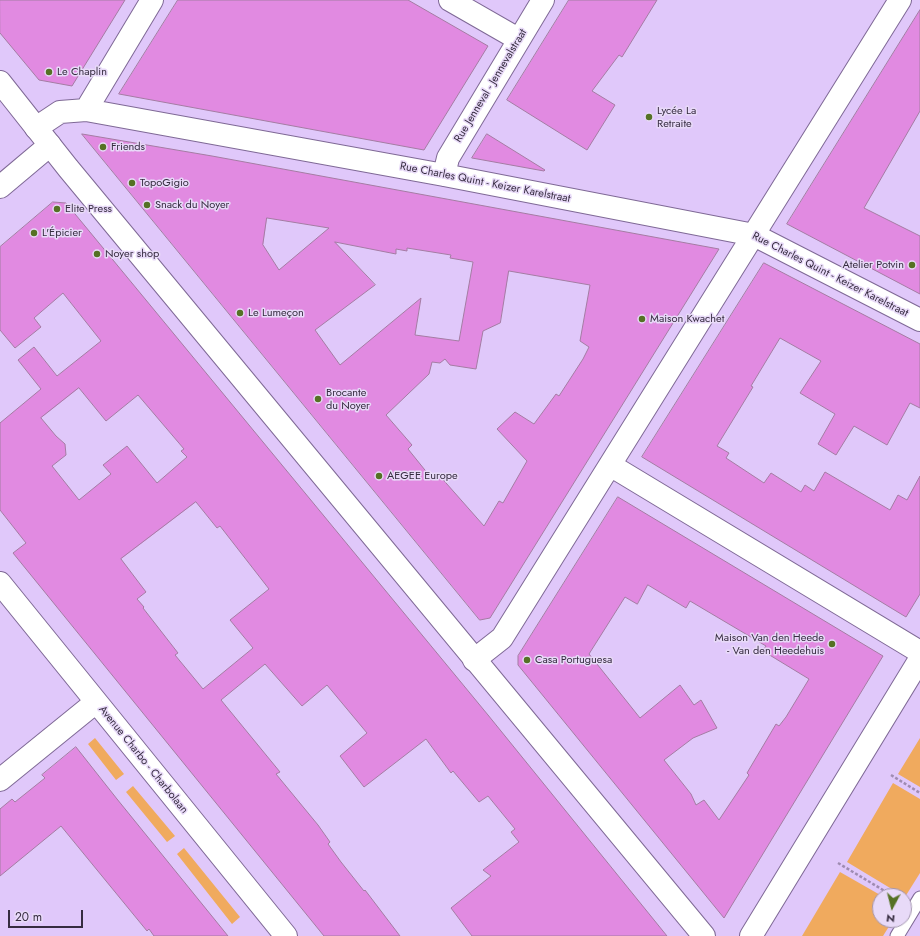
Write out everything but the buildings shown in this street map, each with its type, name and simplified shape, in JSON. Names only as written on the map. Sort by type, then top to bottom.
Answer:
[{"type":"street","points":[[86,110],[152,0]]},
{"type":"street","points":[[450,0],[518,39]]},
{"type":"street","name":"Rue Jenneval - Jennevalstraat","points":[[444,175],[448,158],[518,39],[543,0]]},
{"type":"street","points":[[474,660],[502,638],[900,0]]},
{"type":"street","points":[[0,82],[36,128],[474,660],[704,936]]},
{"type":"street","name":"Rue Charles Quint - Keizer Karelstraat","points":[[36,128],[60,112],[86,110],[444,175],[754,235],[920,320]]},
{"type":"street","points":[[0,187],[50,145]]},
{"type":"street","points":[[610,465],[920,652]]},
{"type":"street","name":"Avenue Charbo - Charbolaan","points":[[2,590],[96,702],[286,936]]},
{"type":"street","points":[[752,936],[920,659]]},
{"type":"street","points":[[0,780],[96,702]]},
{"type":"lane","points":[[897,936],[920,898]]},
{"type":"path","points":[[891,775],[920,793]]},
{"type":"path","points":[[838,863],[880,888]]},
{"type":"shaded area","points":[[95,738],[124,774],[116,780],[88,744]]},
{"type":"shaded area","points":[[920,738],[920,787],[898,774]]},
{"type":"shaded area","points":[[893,783],[920,799],[920,873],[911,888],[890,888],[847,862]]},
{"type":"shaded area","points":[[133,786],[175,836],[167,842],[126,792]]},
{"type":"shaded area","points":[[184,848],[240,917],[232,924],[177,854]]},
{"type":"shaded area","points":[[840,872],[872,890],[872,928],[888,928],[883,936],[802,936]]},
{"type":"place","name":"Le Chaplin","points":[[49,72]]},
{"type":"place","name":"Lycée La Retraite","points":[[649,117]]},
{"type":"place","name":"Friends","points":[[103,147]]},
{"type":"place","name":"TopoGigio","points":[[132,183]]},
{"type":"place","name":"Snack du Noyer","points":[[147,205]]},
{"type":"place","name":"Elite Press","points":[[57,209]]},
{"type":"place","name":"L'Épicier","points":[[34,233]]},
{"type":"place","name":"Noyer shop","points":[[97,254]]},
{"type":"place","name":"Atelier Potvin","points":[[912,265]]},
{"type":"place","name":"Le Lumeçon","points":[[240,313]]},
{"type":"place","name":"Maison Kwachet","points":[[642,319]]},
{"type":"place","name":"Brocante du Noyer","points":[[318,399]]},
{"type":"place","name":"AEGEE Europe","points":[[379,476]]},
{"type":"place","name":"Maison Van den Heede - Van den Heedehuis","points":[[832,644]]},
{"type":"place","name":"Casa Portuguesa","points":[[527,660]]}]
